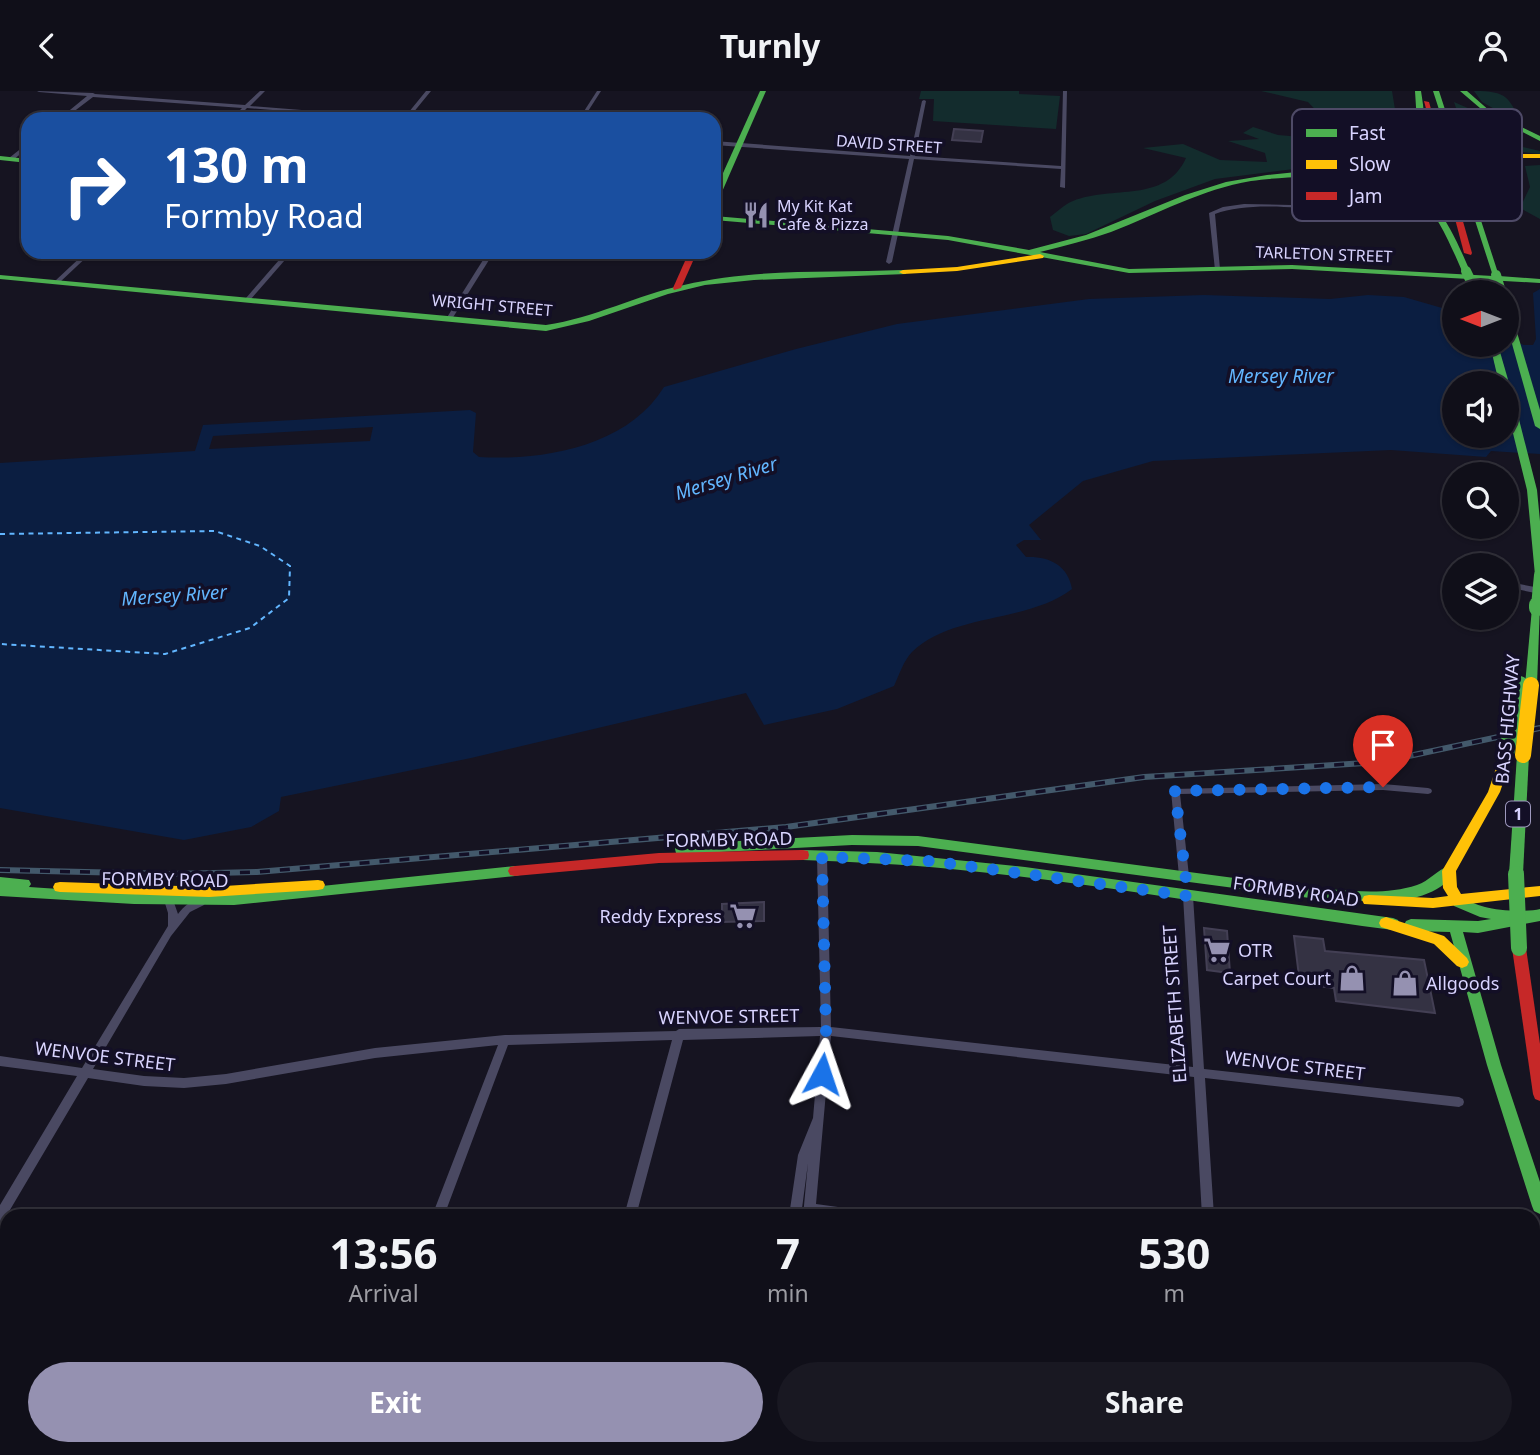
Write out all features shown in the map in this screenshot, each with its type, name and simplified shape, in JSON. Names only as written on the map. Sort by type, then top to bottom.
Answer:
[{"type":"main road","points":[[721,178],[740,146],[763,91]]},
{"type":"main road","points":[[1418,91],[1420,109]]},
{"type":"main road","points":[[1424,91],[1429,109]]},
{"type":"main road","points":[[1436,91],[1442,109]]},
{"type":"main road","points":[[1463,91],[1484,109]]},
{"type":"main road","points":[[1522,130],[1540,139]]},
{"type":"main road","points":[[1522,157],[1540,156]]},
{"type":"main road","points":[[1115,265],[1102,262],[1094,253],[1097,244],[1124,225],[1202,190],[1250,179],[1292,175]]},
{"type":"main road","points":[[1163,207],[1229,187],[1292,179]]},
{"type":"main road","name":"TARLETON STREET","points":[[721,219],[983,240],[1160,271]]},
{"type":"main road","points":[[1442,221],[1470,271],[1480,280]]},
{"type":"main road","points":[[1457,221],[1470,271]]},
{"type":"main road","points":[[1478,221],[1485,242]]},
{"type":"main road","points":[[1482,221],[1485,280]]},
{"type":"main road","points":[[1043,251],[1124,225]]},
{"type":"main road","points":[[983,240],[1043,251],[1107,235]]},
{"type":"main road","name":"TARLETON STREET","points":[[948,238],[1043,251],[1116,270],[1308,267],[1442,281]]},
{"type":"main road","name":"WRIGHT STREET","points":[[0,277],[556,328],[677,288],[737,279],[975,267],[1043,251]]},
{"type":"main road","points":[[677,288],[690,259]]},
{"type":"main road","name":"TARLETON STREET","points":[[1519,282],[1539,281]]},
{"type":"main road","points":[[1519,353],[1540,426]]},
{"type":"main road","name":"BASS HIGHWAY","points":[[1519,438],[1532,490],[1540,575],[1525,684],[1516,874],[1520,948],[1540,1094]]},
{"type":"main road","points":[[1302,892],[1412,892],[1441,881],[1491,799],[1525,684]]},
{"type":"main road","points":[[833,841],[872,846],[878,858]]},
{"type":"main road","name":"FORMBY ROAD","points":[[0,882],[154,891],[262,889],[670,850],[833,841],[918,841],[1391,902],[1469,902],[1539,892]]},
{"type":"main road","name":"FORMBY ROAD","points":[[0,891],[208,901],[286,897],[653,859],[716,856],[822,857],[930,861],[1386,923],[1455,927],[1505,924],[1540,915]]},
{"type":"main road","points":[[1449,871],[1450,888],[1493,915],[1540,915]]},
{"type":"main road","name":"ELIZABETH STREET","points":[[1184,876],[1188,896]]},
{"type":"main road","points":[[1469,902],[1455,927],[1540,1206]]},
{"type":"main road","points":[[1386,923],[1424,933],[1445,944],[1458,955],[1468,975]]},
{"type":"street","points":[[38,91],[312,112]]},
{"type":"street","points":[[70,112],[97,91]]},
{"type":"street","points":[[241,112],[263,91]]},
{"type":"street","points":[[410,112],[429,91]]},
{"type":"street","points":[[586,112],[599,91]]},
{"type":"street","points":[[1063,187],[1065,91]]},
{"type":"street","points":[[889,262],[924,101]]},
{"type":"street","name":"DAVID STREET","points":[[721,144],[1062,168]]},
{"type":"street","points":[[4,161],[21,150]]},
{"type":"street","points":[[1217,269],[1212,213],[1220,208],[1253,205],[1292,208]]},
{"type":"street","points":[[57,282],[82,259]]},
{"type":"street","points":[[247,299],[283,259]]},
{"type":"street","points":[[449,319],[487,259]]},
{"type":"street","points":[[1519,587],[1540,591]]},
{"type":"street","name":"ELIZABETH STREET","points":[[1184,876],[1175,791],[1383,787],[1429,791]]},
{"type":"street","points":[[809,1209],[826,1031],[822,857]]},
{"type":"street","name":"ELIZABETH STREET","points":[[1188,896],[1208,1209]]},
{"type":"street","points":[[168,933],[173,913],[169,901]]},
{"type":"street","points":[[4,1209],[168,933],[187,909],[208,901]]},
{"type":"street","name":"WENVOE STREET","points":[[0,1061],[86,1074],[184,1083],[226,1079],[375,1053],[505,1040],[826,1031],[1459,1102]]},
{"type":"street","points":[[631,1209],[679,1034]]},
{"type":"street","points":[[442,1209],[505,1040]]},
{"type":"street","points":[[796,1209],[804,1155],[817,1118]]},
{"type":"green space","points":[[921,91],[1019,91],[1019,94],[1060,96],[1056,129],[933,121],[934,99],[919,99]]},
{"type":"green space","points":[[1261,91],[1392,91],[1395,109],[1315,109],[1308,102]]},
{"type":"green space","points":[[1474,91],[1500,94],[1506,97],[1515,109],[1494,109],[1482,102]]},
{"type":"green space","points":[[1454,102],[1470,109],[1456,109]]},
{"type":"green space","points":[[1253,127],[1292,136],[1292,169],[1215,179],[1155,201],[1086,234],[1069,236],[1053,230],[1050,217],[1070,202],[1088,196],[1151,188],[1165,182],[1177,172],[1186,158],[1143,148],[1183,144],[1220,160],[1267,162],[1265,153],[1228,141],[1259,139],[1243,133]]},
{"type":"green space","points":[[1522,147],[1540,151],[1540,154],[1522,152]]},
{"type":"green space","points":[[1540,165],[1540,219],[1522,209],[1530,187],[1525,166]]},
{"type":"water","name":"Mersey River","points":[[1540,289],[1540,454],[1491,451],[1486,457],[1391,450],[1153,461],[1083,481],[1029,525],[1041,540],[1024,540],[1016,545],[1026,557],[1050,560],[1062,568],[1072,589],[1034,608],[947,630],[928,639],[909,655],[894,686],[837,709],[764,725],[746,693],[471,758],[281,797],[279,811],[251,827],[184,840],[0,808],[0,463],[195,451],[203,425],[470,410],[476,413],[473,452],[479,457],[504,458],[557,452],[607,436],[629,423],[648,407],[664,387],[796,349],[897,324],[1089,299],[1204,295],[1330,299],[1368,295],[1404,297],[1442,308],[1442,357],[1519,357],[1519,343],[1533,345],[1536,339],[1533,293]]},
{"type":"pier","points":[[373,427],[370,441],[209,449],[213,436]]},
{"type":"building","points":[[954,129],[983,131],[981,142],[952,140]]},
{"type":"building","name":"Reddy Express","points":[[764,902],[764,921],[722,922],[722,904]]},
{"type":"building","name":"OTR","points":[[1204,928],[1227,931],[1230,973],[1207,970]]},
{"type":"building","points":[[1294,936],[1323,939],[1325,951],[1424,960],[1435,1013],[1336,1001],[1334,988],[1300,984]]},
{"type":"ferry route","points":[[0,534],[215,531],[260,546],[290,566],[289,598],[250,628],[165,654],[0,644]]},
{"type":"railway","points":[[0,870],[171,874],[257,872],[786,827],[1144,777],[1381,762],[1540,728]]},
{"type":"traffic: fast","points":[[721,185],[763,91]]},
{"type":"traffic: fast","points":[[1418,91],[1420,109]]},
{"type":"traffic: fast","points":[[1436,91],[1442,109]]},
{"type":"traffic: fast","points":[[1463,91],[1484,109]]},
{"type":"traffic: fast","points":[[1522,130],[1540,139]]},
{"type":"traffic: fast","points":[[0,158],[21,160]]},
{"type":"traffic: fast","points":[[1032,252],[1089,237],[1208,190],[1250,179],[1292,175]]},
{"type":"traffic: fast","points":[[721,219],[948,238]]},
{"type":"traffic: fast","points":[[1442,221],[1466,271]]},
{"type":"traffic: fast","points":[[1478,221],[1496,275]]},
{"type":"traffic: fast","points":[[948,238],[1129,271],[1292,267],[1540,281]]},
{"type":"traffic: fast","points":[[1466,271],[1470,280]]},
{"type":"traffic: fast","points":[[0,277],[546,328],[586,320],[665,293],[705,283],[903,272]]},
{"type":"traffic: fast","points":[[1496,275],[1497,280]]},
{"type":"traffic: fast","points":[[1519,353],[1540,426]]},
{"type":"traffic: fast","points":[[1497,357],[1501,371]]},
{"type":"traffic: fast","points":[[1519,439],[1532,490],[1540,575]]},
{"type":"traffic: fast","points":[[1537,608],[1540,575]]},
{"type":"traffic: fast","points":[[1531,685],[1537,608]]},
{"type":"traffic: fast","points":[[1505,759],[1520,684]]},
{"type":"traffic: fast","points":[[1516,874],[1523,755]]},
{"type":"traffic: fast","points":[[681,849],[852,840],[918,841],[1310,893]]},
{"type":"traffic: fast","points":[[803,855],[877,858],[1025,872],[1393,924]]},
{"type":"traffic: fast","points":[[0,891],[134,899],[234,900],[515,871]]},
{"type":"traffic: fast","points":[[1302,892],[1359,896],[1400,894],[1435,883],[1449,871]]},
{"type":"traffic: fast","points":[[1516,874],[1519,948]]},
{"type":"traffic: fast","points":[[0,882],[24,884]]},
{"type":"traffic: fast","points":[[1459,902],[1485,913],[1519,915]]},
{"type":"traffic: fast","points":[[1411,925],[1478,927],[1540,915]]},
{"type":"traffic: fast","points":[[1455,927],[1494,1065],[1540,1206]]},
{"type":"traffic: slow","points":[[1522,156],[1540,156]]},
{"type":"traffic: slow","points":[[903,272],[957,269],[1040,256]]},
{"type":"traffic: slow","points":[[1523,755],[1531,685]]},
{"type":"traffic: slow","points":[[1458,901],[1450,888],[1449,871],[1494,792],[1505,759]]},
{"type":"traffic: slow","points":[[60,887],[209,892],[318,885]]},
{"type":"traffic: slow","points":[[1369,900],[1433,903],[1540,891]]},
{"type":"traffic: slow","points":[[1386,923],[1439,940],[1462,962]]},
{"type":"traffic: jam","points":[[1426,102],[1428,109]]},
{"type":"traffic: jam","points":[[1459,221],[1468,253]]},
{"type":"traffic: jam","points":[[677,288],[690,259]]},
{"type":"traffic: jam","points":[[515,871],[659,858],[803,855]]},
{"type":"traffic: jam","points":[[1519,948],[1540,1094]]},
{"type":"place","name":"My Kit Kat Cafe & Pizza","points":[[756,215]]},
{"type":"place","name":"Reddy Express","points":[[743,916]]},
{"type":"place","name":"OTR","points":[[1217,950]]},
{"type":"place","name":"Carpet Court","points":[[1352,978]]},
{"type":"place","name":"Allgoods","points":[[1405,983]]},
{"type":"route","points":[[822,1074],[826,1031],[822,857],[930,861],[1188,896],[1175,791],[1219,788],[1383,787]]}]
